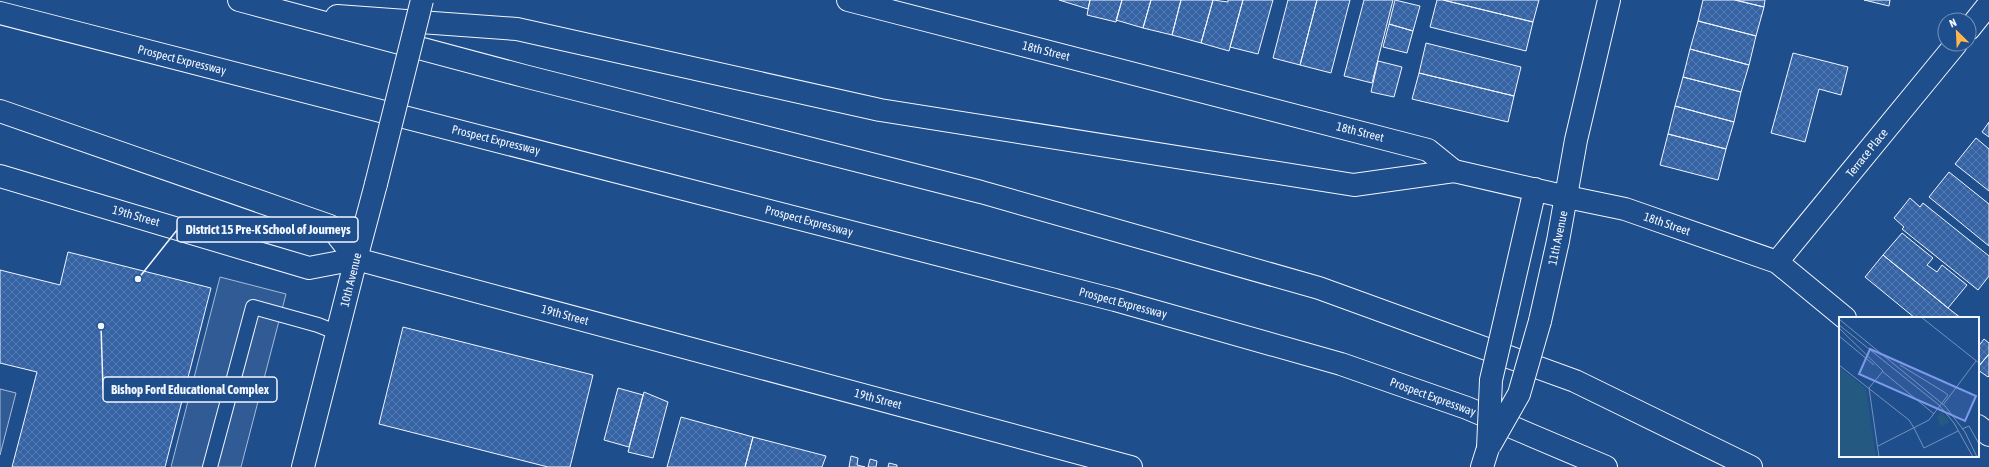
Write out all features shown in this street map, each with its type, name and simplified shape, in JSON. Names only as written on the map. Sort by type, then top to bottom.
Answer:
[{"type":"main road","points":[[240,0],[524,76],[981,192],[1319,288],[1575,381],[1751,467]]},
{"type":"main road","name":"10th Avenue","points":[[303,467],[422,0]]},
{"type":"main road","name":"18th Street","points":[[848,0],[1428,150],[1454,171],[1625,209],[1777,262],[1844,317]]},
{"type":"main road","name":"11th Avenue","points":[[1485,458],[1519,394],[1540,321],[1567,196],[1576,140],[1609,0]]},
{"type":"main road","points":[[1977,19],[1989,4]]},
{"type":"main road","points":[[287,12],[517,29],[880,110],[1354,185],[1454,171]]},
{"type":"main road","name":"Prospect Expressway","points":[[0,13],[1115,300],[1341,364],[1466,408],[1606,467]]},
{"type":"main road","name":"Terrace Place","points":[[1777,262],[1949,52]]},
{"type":"main road","points":[[0,111],[330,226],[356,259]]},
{"type":"main road","name":"19th Street","points":[[0,176],[309,268],[356,259],[1131,467]]},
{"type":"main road","points":[[1485,458],[1491,380],[1536,189]]},
{"type":"main road","points":[[1979,427],[1989,435]]},
{"type":"lane","points":[[210,467],[253,307],[318,325],[338,333]]},
{"type":"shaded area","points":[[220,277],[286,294],[241,467],[171,467]]},
{"type":"shaded area","points":[[0,389],[16,393],[0,455]]},
{"type":"building","points":[[1059,0],[1090,0],[1088,9]]},
{"type":"building","points":[[1090,0],[1122,0],[1116,22],[1087,15]]},
{"type":"building","points":[[1122,0],[1151,0],[1143,28],[1116,20]]},
{"type":"building","points":[[1151,0],[1181,0],[1172,35],[1143,28]]},
{"type":"building","points":[[1181,0],[1213,0],[1201,43],[1172,35]]},
{"type":"building","points":[[1213,0],[1228,2],[1228,0],[1243,0],[1229,51],[1201,43]]},
{"type":"building","points":[[1243,0],[1273,0],[1258,54],[1230,47]]},
{"type":"building","points":[[1288,0],[1317,0],[1300,65],[1273,58]]},
{"type":"building","points":[[1317,0],[1350,0],[1331,73],[1300,65]]},
{"type":"building","points":[[1364,0],[1393,0],[1372,83],[1344,76]]},
{"type":"building","points":[[1395,0],[1420,6],[1413,31],[1389,24]]},
{"type":"building","points":[[1437,0],[1443,0],[1533,22],[1526,51],[1430,27]]},
{"type":"building","points":[[1443,0],[1539,0],[1533,22]]},
{"type":"building","points":[[1703,0],[1735,0],[1764,7],[1756,36],[1698,21]]},
{"type":"building","points":[[1735,0],[1765,0],[1764,7]]},
{"type":"building","points":[[1864,0],[1890,0],[1889,6]]},
{"type":"building","points":[[1698,21],[1756,36],[1749,65],[1690,49]]},
{"type":"building","points":[[1389,24],[1413,31],[1407,53],[1383,47]]},
{"type":"building","points":[[1426,43],[1521,67],[1514,96],[1419,73]]},
{"type":"building","points":[[1690,49],[1749,65],[1741,92],[1683,77]]},
{"type":"building","points":[[1793,53],[1848,67],[1841,95],[1819,89],[1805,142],[1771,133]]},
{"type":"building","points":[[1378,61],[1402,67],[1394,97],[1371,92]]},
{"type":"building","points":[[1419,73],[1514,96],[1508,122],[1412,99]]},
{"type":"building","points":[[1683,77],[1741,92],[1734,122],[1675,106]]},
{"type":"building","points":[[1675,106],[1734,122],[1726,149],[1668,134]]},
{"type":"building","points":[[1989,122],[1989,137],[1982,132]]},
{"type":"building","points":[[1668,134],[1726,149],[1718,180],[1660,165]]},
{"type":"building","points":[[1976,138],[1989,149],[1989,191],[1955,164]]},
{"type":"building","points":[[1949,172],[1989,204],[1989,246],[1929,197]]},
{"type":"building","points":[[1910,198],[1920,207],[1923,203],[1989,256],[1989,276],[1978,290],[1902,229],[1904,227],[1894,218]]},
{"type":"building","points":[[1902,233],[1933,258],[1927,265],[1937,272],[1942,265],[1967,285],[1948,308],[1883,255]]},
{"type":"building","points":[[68,252],[211,288],[165,467],[12,467],[37,372],[0,363],[0,270],[60,285]]},
{"type":"building","points":[[1883,255],[1960,317],[1914,317],[1865,277]]},
{"type":"building","points":[[403,327],[593,375],[570,467],[548,467],[379,424]]},
{"type":"building","points":[[1984,339],[1989,343],[1989,354],[1979,366],[1979,346]]},
{"type":"building","points":[[1989,354],[1988,377],[1979,371],[1979,366]]},
{"type":"building","points":[[618,388],[643,395],[629,447],[604,440]]},
{"type":"building","points":[[644,392],[668,402],[653,458],[628,452]]},
{"type":"building","points":[[681,417],[753,437],[745,467],[667,467]]},
{"type":"building","points":[[753,437],[826,456],[822,467],[745,467]]},
{"type":"building","points":[[851,456],[858,458],[857,465],[865,467],[849,467]]},
{"type":"building","points":[[870,459],[877,461],[876,467],[868,467]]},
{"type":"building","points":[[889,463],[897,465],[897,467],[888,467]]},
{"type":"place","name":"District 15 Pre-K School of Journeys","points":[[138,279]]},
{"type":"place","name":"Bishop Ford Educational Complex","points":[[101,326]]}]
